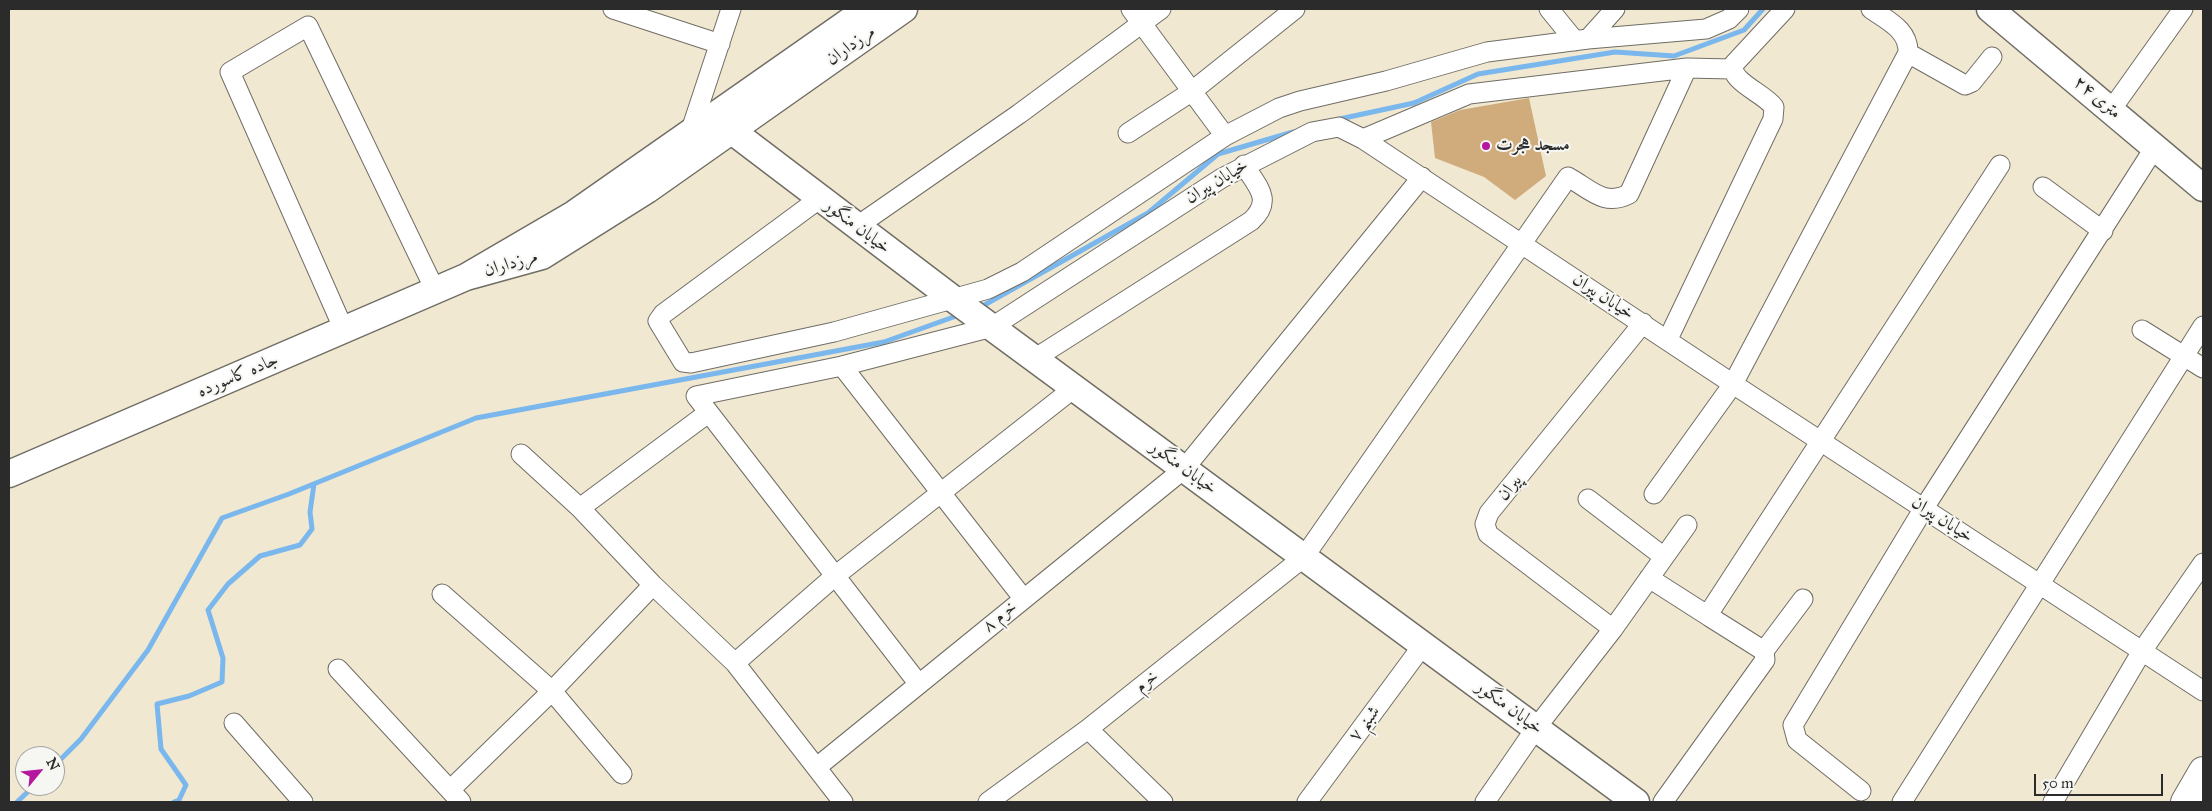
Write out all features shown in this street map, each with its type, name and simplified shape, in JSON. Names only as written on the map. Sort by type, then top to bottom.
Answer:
[{"type":"main road","points":[[2185,802],[2203,772]]},
{"type":"street","points":[[613,9],[720,44]]},
{"type":"street","points":[[690,133],[732,9]]},
{"type":"street","name":"مرزداران","points":[[466,277],[574,214],[868,9]]},
{"type":"street","name":"مرزداران","points":[[466,277],[542,256],[647,190],[904,9]]},
{"type":"street","points":[[856,227],[1019,114],[1136,16],[1161,9]]},
{"type":"street","points":[[1128,133],[1191,92],[1296,9]]},
{"type":"street","points":[[1550,9],[1582,40]]},
{"type":"street","points":[[1582,40],[1615,9]]},
{"type":"street","points":[[820,198],[663,314],[658,320],[661,328],[683,362],[691,363],[834,332],[988,289],[1022,272],[1225,136],[1249,122],[1300,101],[1386,81],[1487,52],[1582,40],[1706,29],[1730,19],[1738,9]]},
{"type":"street","points":[[1668,340],[1772,120],[1774,107],[1769,100],[1734,76],[1732,69],[1734,64],[1785,9]]},
{"type":"street","points":[[1654,494],[1733,384],[1908,53],[1908,42],[1902,32],[1871,9]]},
{"type":"street","name":"۲۴ متری","points":[[1990,9],[2203,188]]},
{"type":"street","points":[[2111,110],[2183,9]]},
{"type":"street","points":[[1136,16],[1225,136]]},
{"type":"street","points":[[344,330],[230,72],[308,26],[435,290]]},
{"type":"street","points":[[1908,53],[1965,85],[1972,82],[1992,57]]},
{"type":"street","points":[[1363,139],[1469,94],[1687,68],[1732,69]]},
{"type":"street","name":"خرم","points":[[993,801],[1088,729],[1304,557],[1568,176],[1608,200],[1619,199],[1629,194],[1687,68]]},
{"type":"street","name":"خیابان پیران","points":[[708,413],[696,396],[842,366],[992,328],[1244,165],[1312,132],[1338,127],[1363,139],[1422,177],[1733,384],[1820,439],[2203,691]]},
{"type":"street","name":"خیابان منگور","points":[[732,131],[856,227],[992,328],[1636,802]]},
{"type":"street","points":[[1861,790],[1797,740],[1793,725],[1924,508],[2155,147]]},
{"type":"street","points":[[1034,359],[1251,221],[1261,212],[1264,202],[1244,165]]},
{"type":"street","points":[[1710,617],[1709,613],[1820,439],[2000,165]]},
{"type":"street","name":"خرم ۸","points":[[817,767],[918,683],[1184,469],[1422,177]]},
{"type":"street","points":[[2043,187],[2103,231]]},
{"type":"street","name":"جاده کاسورده","points":[[9,474],[466,277]]},
{"type":"street","name":"پیران","points":[[1613,629],[1488,534],[1485,524],[1489,513],[1643,323]]},
{"type":"street","points":[[1902,802],[2041,585],[2203,326]]},
{"type":"street","points":[[2142,330],[2203,368]]},
{"type":"street","points":[[842,366],[1023,598]]},
{"type":"street","points":[[735,663],[835,576],[1074,388]]},
{"type":"street","points":[[580,508],[708,413],[918,683]]},
{"type":"street","points":[[521,454],[580,508],[653,585],[735,663],[843,802]]},
{"type":"street","points":[[1588,499],[1664,557]]},
{"type":"street","points":[[1485,802],[1536,728],[1613,629],[1687,525]]},
{"type":"street","points":[[2052,802],[2142,651],[2203,563]]},
{"type":"street","points":[[1649,578],[1764,651]]},
{"type":"street","points":[[338,669],[455,796],[653,585]]},
{"type":"street","points":[[442,594],[552,691],[622,774]]},
{"type":"street","points":[[1663,802],[1765,660],[1764,651],[1803,599]]},
{"type":"street","name":"شبنم ۷","points":[[1307,802],[1423,645]]},
{"type":"street","points":[[234,723],[303,802]]},
{"type":"street","points":[[1088,729],[1163,802]]},
{"type":"building","name":"مسجد هجرت","points":[[1529,98],[1546,176],[1515,200],[1484,177],[1435,158],[1431,122],[1460,110]]},
{"type":"waterway","points":[[1335,120],[1414,103],[1478,74],[1615,52],[1674,56],[1744,30],[1763,9]]},
{"type":"waterway","points":[[979,308],[1148,213],[1218,154],[1293,132]]},
{"type":"waterway","points":[[65,755],[81,739],[148,650],[222,518],[289,494],[476,418],[884,342],[959,315]]},
{"type":"waterway","points":[[174,802],[179,800],[186,785],[161,749],[157,704],[189,696],[222,682],[223,658],[208,610],[228,584],[260,556],[300,545],[312,529],[310,512],[314,484]]},
{"type":"waterway","points":[[17,802],[23,796]]},
{"type":"place","name":"مسجد هجرت","points":[[1486,146]]}]
